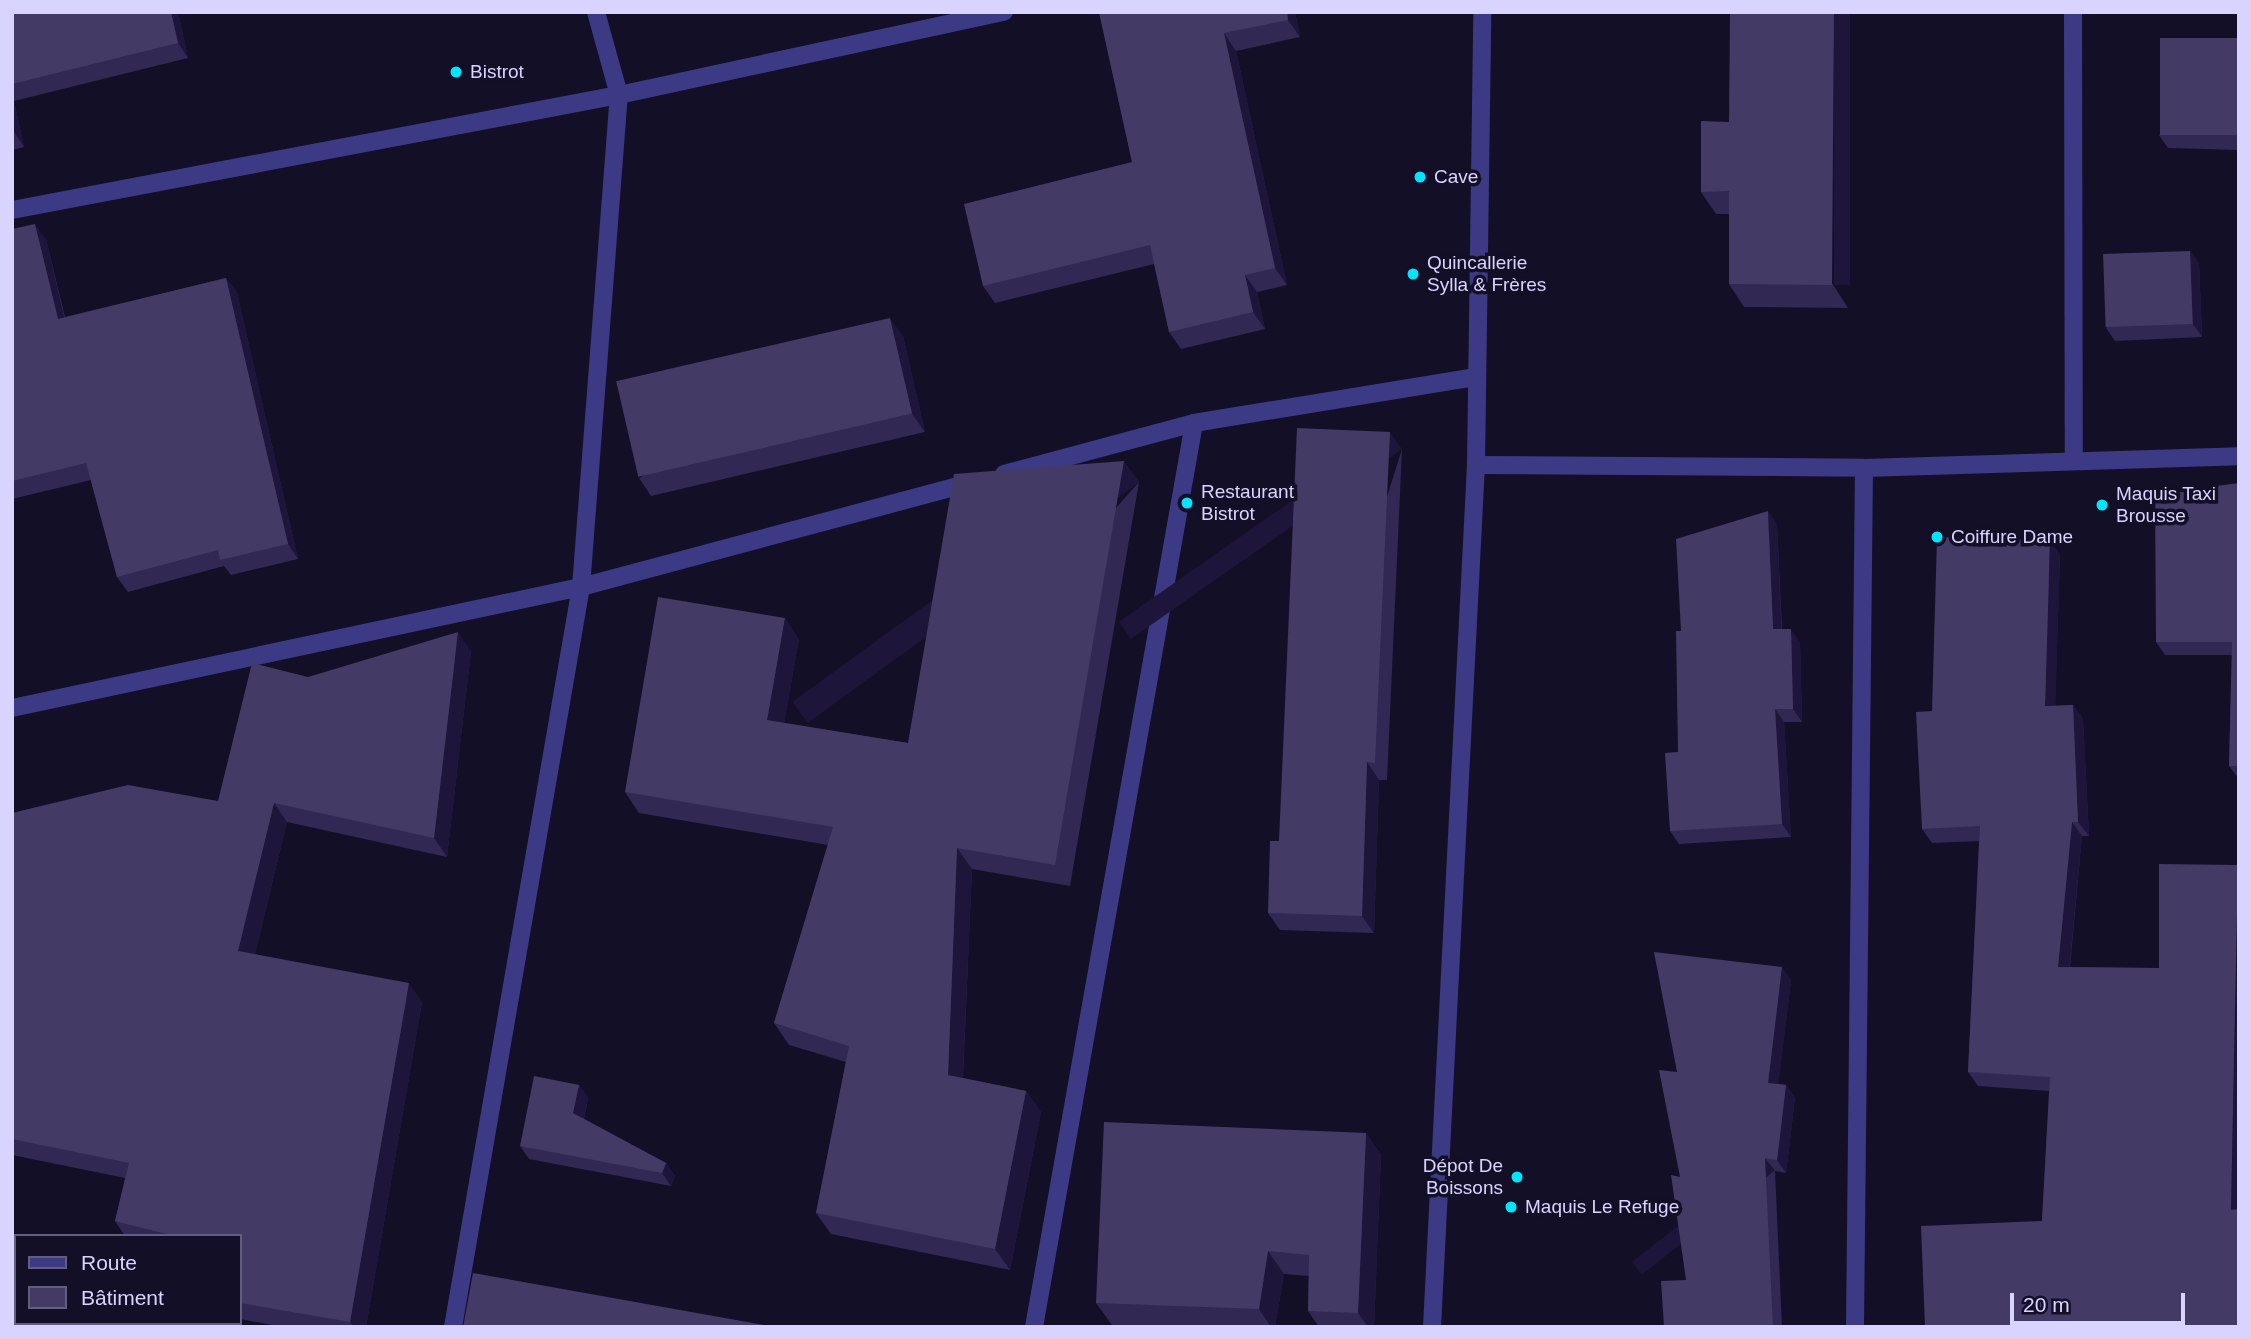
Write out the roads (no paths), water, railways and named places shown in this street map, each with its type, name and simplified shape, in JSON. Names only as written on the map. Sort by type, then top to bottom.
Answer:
[{"type":"street","points":[[453,1327],[581,587],[619,95],[596,12]]},
{"type":"street","points":[[12,210],[619,95],[1004,12]]},
{"type":"street","points":[[1432,1327],[1476,465],[1482,12]]},
{"type":"street","points":[[2073,12],[2074,461]]},
{"type":"street","points":[[12,708],[581,587],[1195,424],[1476,377]]},
{"type":"street","points":[[1034,1327],[1195,424]]},
{"type":"street","points":[[1476,465],[1864,468],[2239,456]]},
{"type":"street","points":[[1855,1327],[1864,468]]},
{"type":"place","name":"Bistrot","points":[[456,72]]},
{"type":"place","name":"Cave","points":[[1420,177]]},
{"type":"place","name":"Quincallerie Sylla & Frères","points":[[1413,274]]},
{"type":"place","name":"Restaurant Bistrot","points":[[1187,503]]},
{"type":"place","name":"Maquis Taxi Brousse","points":[[2102,505]]},
{"type":"place","name":"Coiffure Dame","points":[[1937,537]]},
{"type":"place","name":"Dépot De Boissons","points":[[1517,1177]]},
{"type":"place","name":"Maquis Le Refuge","points":[[1511,1207]]}]
